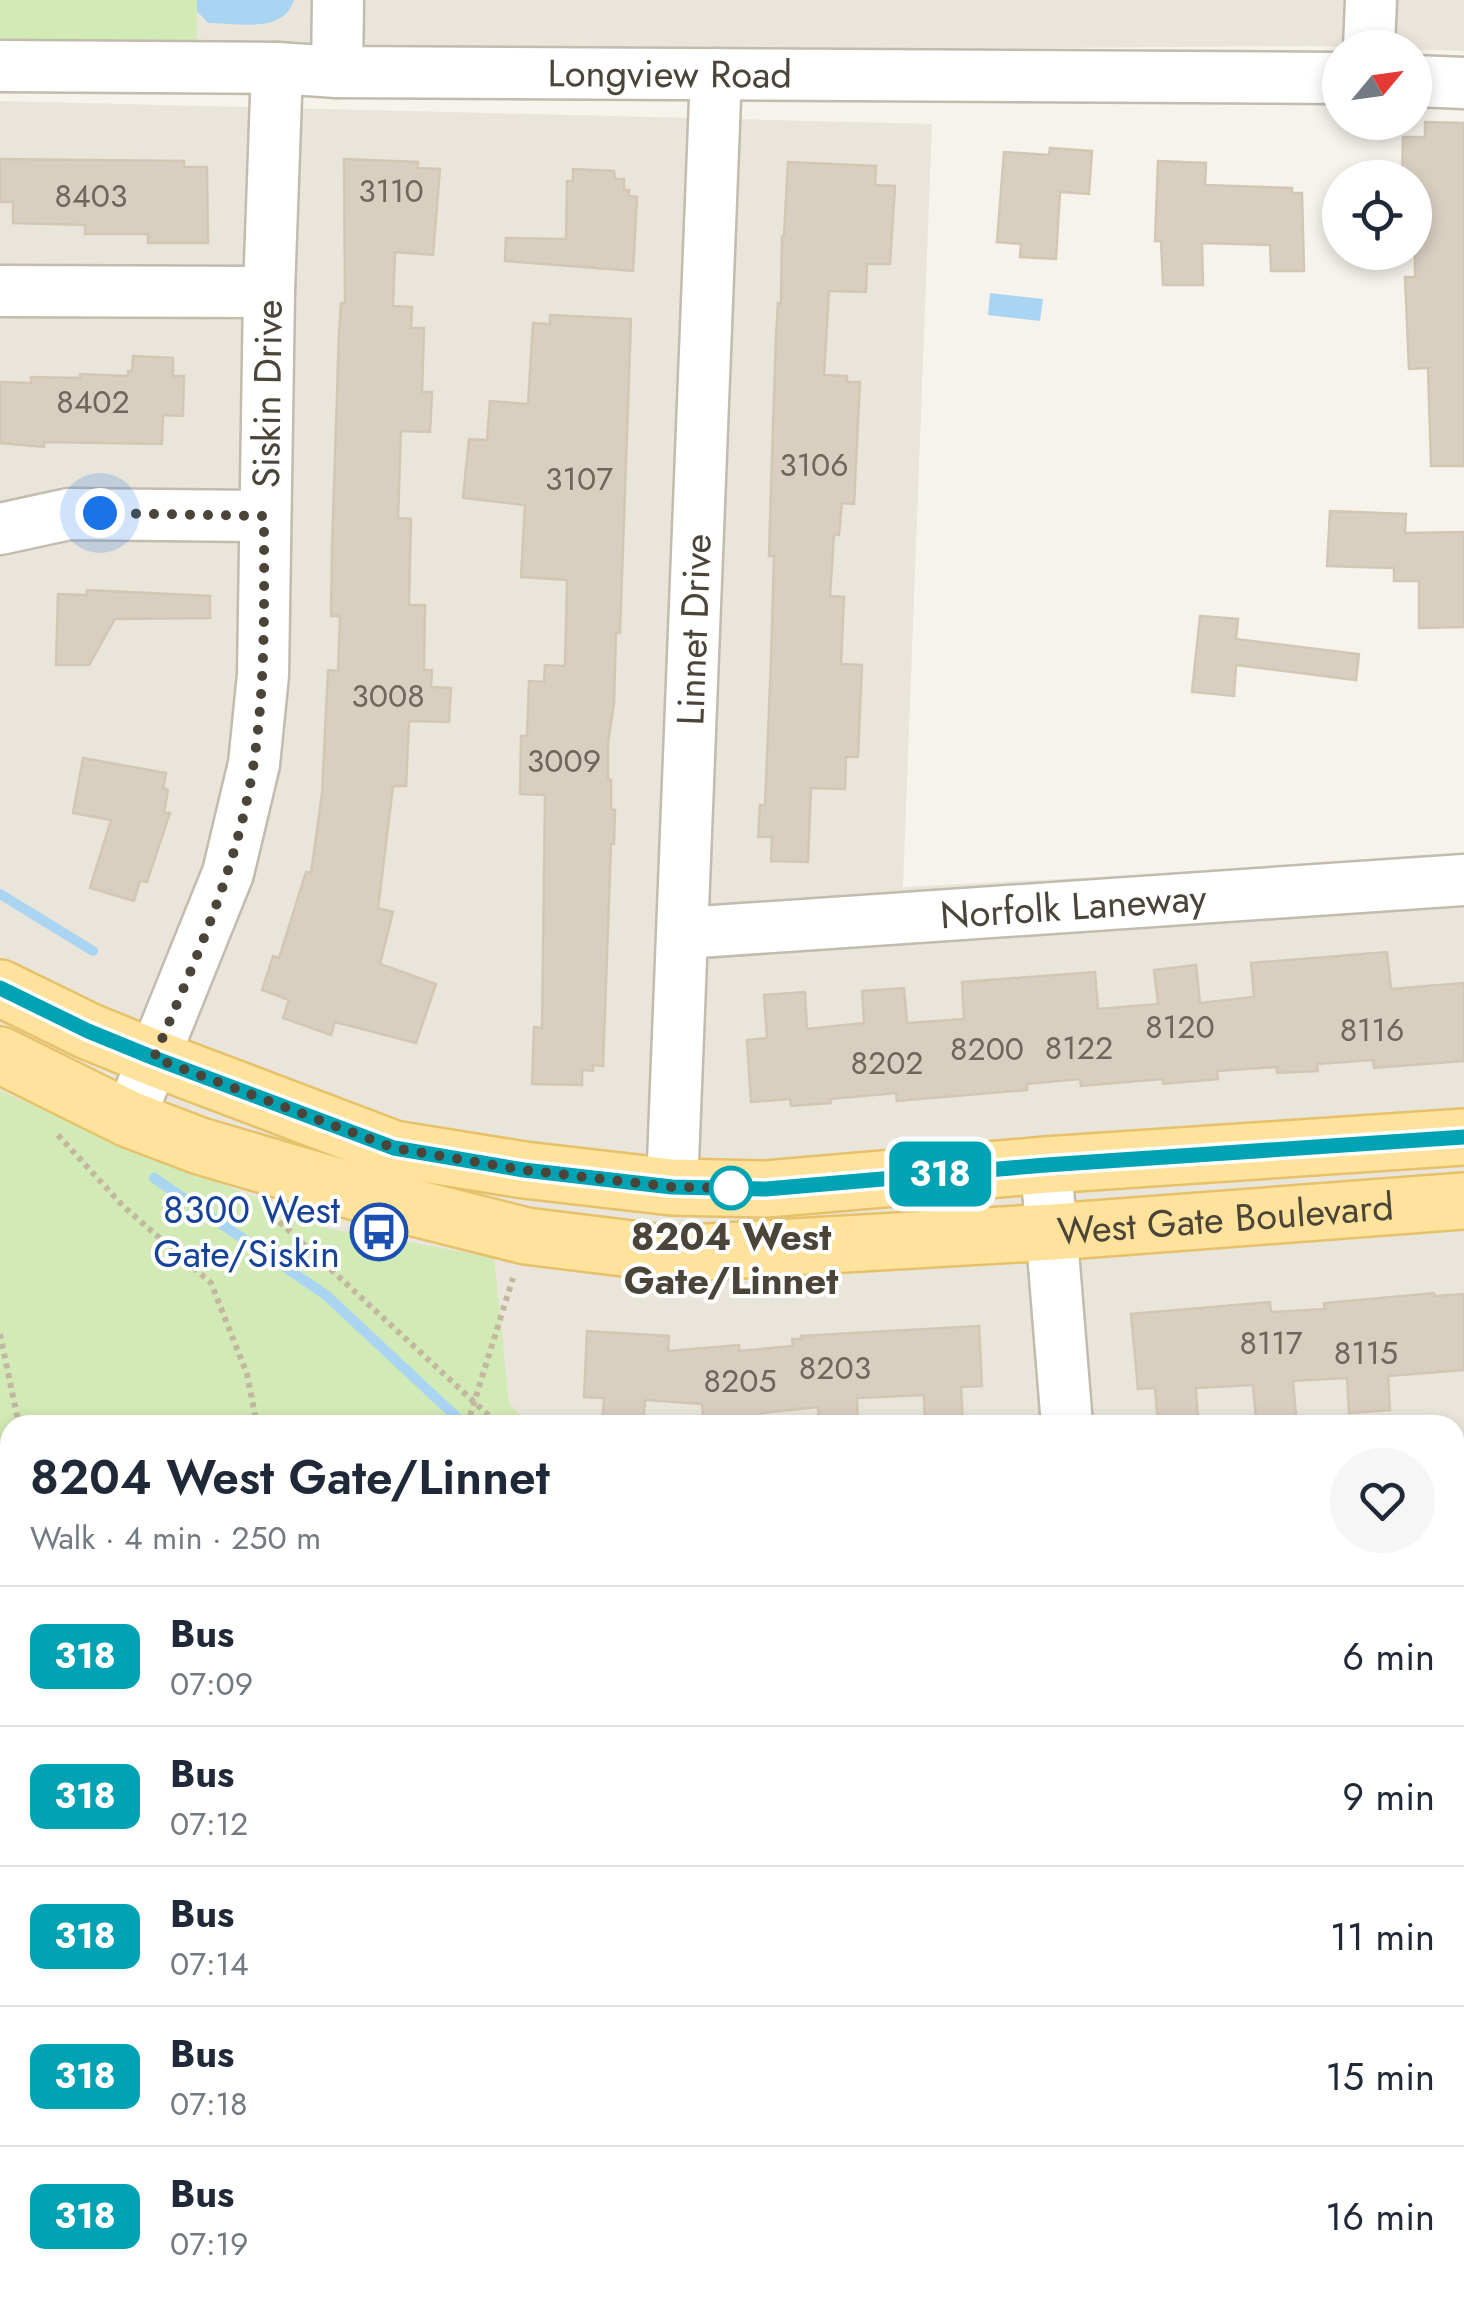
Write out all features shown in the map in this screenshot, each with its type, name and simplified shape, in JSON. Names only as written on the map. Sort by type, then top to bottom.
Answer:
[{"type":"main road","name":"West Gate Boulevard","points":[[0,988],[154,1058],[394,1148],[524,1170],[672,1187],[766,1189],[1046,1165],[1464,1137]]},
{"type":"main road","name":"West Gate Boulevard","points":[[0,1054],[129,1119],[200,1146],[388,1202],[526,1236],[672,1254],[1053,1232],[1464,1201]]},
{"type":"street","points":[[338,0],[338,72]]},
{"type":"street","points":[[1370,30],[1371,0]]},
{"type":"street","name":"Longview Road","points":[[0,66],[1322,78]]},
{"type":"street","name":"Siskin Drive","points":[[129,1119],[228,873],[254,764],[264,675],[264,516],[277,68]]},
{"type":"street","name":"Linnet Drive","points":[[672,1187],[716,74]]},
{"type":"street","points":[[1432,82],[1464,83]]},
{"type":"street","points":[[0,291],[269,292]]},
{"type":"street","points":[[0,528],[69,514],[264,516]]},
{"type":"street","name":"Norfolk Laneway","points":[[684,933],[1464,880]]},
{"type":"street","points":[[1046,1165],[1066,1415]]},
{"type":"path","points":[[46,1122],[123,1206],[211,1284],[247,1374],[255,1415]]},
{"type":"path","points":[[260,1203],[488,1415]]},
{"type":"path","points":[[470,1415],[518,1260]]},
{"type":"path","points":[[0,1334],[17,1415]]},
{"type":"shaded area","points":[[197,0],[1464,0],[1464,51],[1432,50],[1432,30],[1322,30],[1322,46],[197,47]]},
{"type":"shaded area","points":[[0,101],[932,124],[903,887],[1464,858],[1464,1415],[0,1415]]},
{"type":"green space","points":[[0,0],[197,0],[197,47],[0,49]]},
{"type":"green space","points":[[0,1091],[330,1229],[494,1257],[509,1404],[521,1415],[0,1415]]},
{"type":"water","points":[[197,0],[294,0],[280,18],[245,25],[208,23],[197,11]]},
{"type":"water","points":[[990,293],[1043,299],[1040,321],[988,315]]},
{"type":"building","points":[[1432,122],[1464,123],[1464,466],[1431,466],[1428,368],[1409,369],[1405,277],[1415,277],[1415,270],[1432,270],[1432,160],[1402,160],[1403,140],[1432,140]]},
{"type":"building","points":[[1050,148],[1092,151],[1089,194],[1060,192],[1056,259],[1020,257],[1021,244],[997,242],[1004,152],[1049,155]]},
{"type":"building","points":[[0,159],[184,161],[184,167],[207,167],[208,243],[148,243],[148,234],[85,234],[85,225],[13,223],[13,202],[0,202]]},
{"type":"building","points":[[344,159],[418,162],[418,168],[440,169],[433,255],[395,252],[393,306],[412,307],[411,328],[424,328],[422,392],[432,392],[430,432],[401,431],[398,518],[411,519],[409,605],[425,605],[424,670],[432,670],[431,687],[451,688],[449,722],[409,721],[406,786],[393,786],[378,908],[393,912],[380,964],[436,984],[416,1043],[335,1022],[331,1035],[283,1018],[289,1000],[262,990],[273,956],[279,958],[306,872],[311,873],[322,794],[328,670],[338,671],[340,616],[331,616],[339,333],[341,303],[345,303]]},
{"type":"building","points":[[1158,161],[1206,163],[1205,185],[1292,188],[1292,193],[1302,193],[1304,271],[1271,271],[1270,245],[1202,243],[1203,285],[1163,285],[1161,241],[1155,241]]},
{"type":"building","points":[[788,162],[876,166],[875,185],[895,186],[890,264],[867,264],[866,292],[829,291],[824,375],[847,376],[847,382],[860,382],[854,504],[842,503],[839,535],[834,534],[830,596],[844,597],[841,664],[862,665],[858,757],[846,757],[845,789],[811,788],[808,862],[771,861],[772,837],[758,837],[760,805],[765,805],[774,556],[769,556],[776,335]]},
{"type":"building","points":[[573,169],[614,171],[615,179],[624,179],[624,190],[629,190],[629,196],[637,197],[633,271],[505,261],[506,238],[566,239],[567,181],[573,181]]},
{"type":"building","points":[[550,315],[631,319],[620,633],[616,633],[614,703],[608,743],[611,809],[615,810],[603,1066],[593,1065],[593,1071],[582,1070],[582,1085],[532,1084],[534,1027],[542,1028],[545,795],[520,794],[521,736],[527,736],[529,681],[544,682],[545,665],[565,666],[567,580],[521,577],[525,505],[463,498],[469,439],[487,440],[490,401],[528,404],[533,323],[550,324]]},
{"type":"building","points":[[133,356],[173,358],[173,376],[184,376],[183,416],[163,415],[162,444],[44,442],[44,447],[0,443],[0,382],[31,383],[31,377],[80,378],[80,374],[128,376]]},
{"type":"building","points":[[1330,511],[1406,514],[1405,533],[1464,532],[1464,627],[1419,628],[1419,581],[1394,581],[1394,568],[1327,566]]},
{"type":"building","points":[[87,590],[210,596],[210,618],[115,619],[89,665],[56,665],[58,594],[87,595]]},
{"type":"building","points":[[1200,616],[1238,619],[1236,639],[1359,654],[1356,680],[1236,665],[1234,696],[1192,692]]},
{"type":"building","points":[[83,758],[166,773],[164,813],[170,813],[147,882],[140,881],[134,901],[90,888],[111,820],[73,813]]},
{"type":"building","points":[[1387,952],[1391,989],[1464,983],[1464,1061],[1374,1068],[1373,1060],[1317,1064],[1318,1071],[1277,1073],[1277,1067],[1217,1071],[1218,1079],[1163,1084],[1163,1079],[1081,1086],[1080,1079],[1027,1084],[1027,1090],[897,1101],[896,1093],[791,1106],[790,1099],[751,1102],[747,1040],[767,1038],[764,995],[805,992],[807,1029],[864,1023],[862,991],[904,988],[907,1023],[964,1019],[962,982],[1095,972],[1098,1009],[1158,1004],[1154,970],[1196,965],[1200,1003],[1254,997],[1251,963]]},
{"type":"building","points":[[1464,1294],[1464,1370],[1388,1376],[1390,1410],[1349,1413],[1347,1378],[1293,1381],[1296,1415],[1256,1415],[1253,1385],[1196,1388],[1198,1415],[1157,1415],[1155,1388],[1138,1389],[1131,1314],[1270,1302],[1271,1312],[1325,1309],[1324,1303]]},
{"type":"building","points":[[979,1326],[982,1386],[961,1387],[962,1415],[925,1415],[924,1395],[857,1398],[858,1415],[818,1415],[818,1407],[761,1415],[703,1415],[702,1404],[645,1400],[644,1415],[603,1415],[604,1398],[584,1397],[587,1331],[669,1336],[668,1351],[739,1345],[739,1351],[793,1346],[792,1339],[802,1339],[801,1336]]},
{"type":"waterway","points":[[0,894],[93,951]]},
{"type":"waterway","points":[[154,1178],[326,1295],[454,1415]]},
{"type":"bus line","name":"318","points":[[0,988],[154,1058],[394,1148],[524,1170],[672,1187],[766,1189],[1046,1165],[1464,1137]]},
{"type":"place","name":"8204 West Gate/Linnet","points":[[731,1188]]},
{"type":"place","name":"8300 West Gate/Siskin","points":[[379,1232]]},
{"type":"route","points":[[100,513],[264,516],[264,675],[254,764],[228,873],[154,1058],[394,1148],[524,1170],[672,1187],[731,1188]]}]
